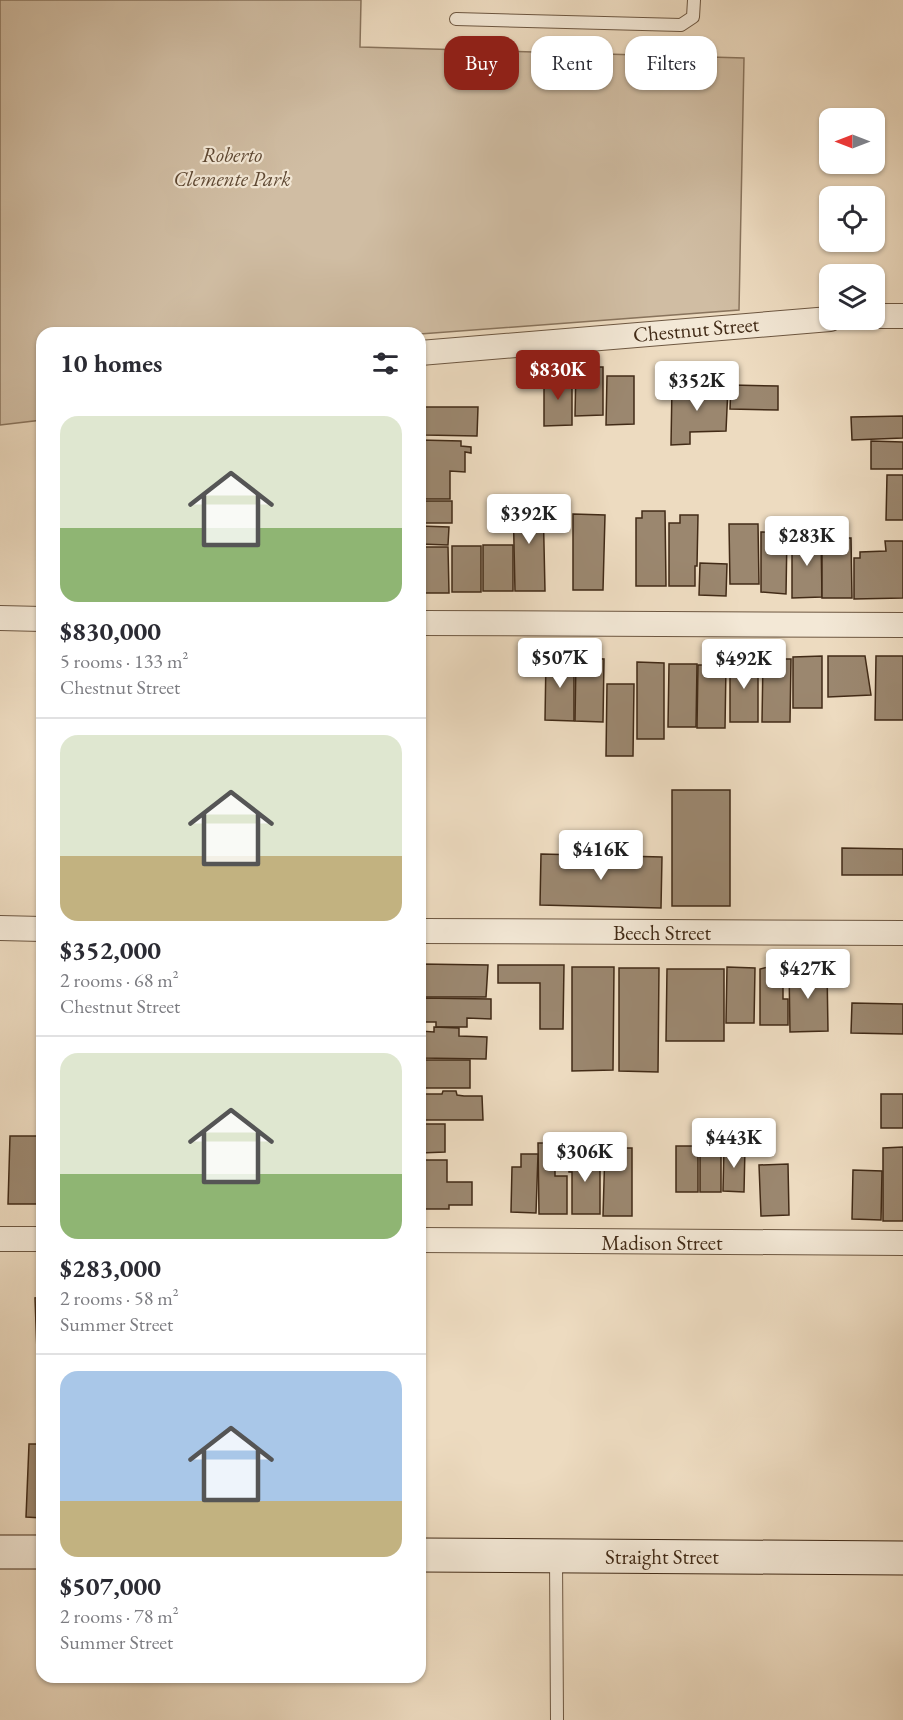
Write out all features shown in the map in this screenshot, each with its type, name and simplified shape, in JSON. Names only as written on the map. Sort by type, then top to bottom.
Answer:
[{"type":"main road","points":[[0,1552],[36,1552]]},
{"type":"main road","name":"Straight Street","points":[[426,1555],[903,1557]]},
{"type":"street","points":[[885,316],[903,316]]},
{"type":"street","name":"Chestnut Street","points":[[426,353],[819,320]]},
{"type":"street","points":[[0,618],[36,619]]},
{"type":"street","points":[[426,623],[903,626]]},
{"type":"street","points":[[0,928],[36,928]]},
{"type":"street","name":"Beech Street","points":[[426,931],[903,933]]},
{"type":"street","points":[[0,1239],[36,1239]]},
{"type":"street","name":"Madison Street","points":[[426,1240],[903,1243]]},
{"type":"lane","points":[[456,19],[681,25],[693,17],[694,0]]},
{"type":"lane","points":[[556,1555],[556,1720]]},
{"type":"green space","name":"Roberto Clemente Park","points":[[0,0],[361,0],[360,47],[444,49],[444,90],[519,90],[519,52],[531,52],[531,90],[613,90],[613,54],[625,55],[625,90],[717,90],[717,57],[744,58],[739,310],[426,334],[426,327],[36,327],[36,421],[0,425]]},
{"type":"building","points":[[576,367],[603,367],[603,415],[575,416]]},
{"type":"building","points":[[572,376],[572,425],[544,426],[544,377]]},
{"type":"building","points":[[607,376],[634,376],[634,424],[606,425]]},
{"type":"building","points":[[731,385],[778,386],[778,410],[730,409]]},
{"type":"building","points":[[672,386],[728,387],[726,431],[690,432],[690,444],[671,445]]},
{"type":"building","points":[[426,407],[478,407],[477,436],[426,435]]},
{"type":"building","points":[[903,416],[903,438],[852,440],[851,417]]},
{"type":"building","points":[[426,440],[461,441],[461,446],[471,447],[471,453],[465,452],[465,472],[450,471],[450,499],[426,499]]},
{"type":"building","points":[[871,441],[903,442],[903,469],[871,469]]},
{"type":"building","points":[[887,475],[903,475],[903,520],[886,520]]},
{"type":"building","points":[[513,499],[543,499],[545,591],[515,591]]},
{"type":"building","points":[[426,501],[452,501],[452,523],[426,523]]},
{"type":"building","points":[[642,511],[665,511],[666,586],[636,586],[636,518],[642,518]]},
{"type":"building","points":[[573,514],[605,515],[603,590],[573,590]]},
{"type":"building","points":[[680,515],[698,515],[695,586],[669,586],[669,523],[680,523]]},
{"type":"building","points":[[729,524],[758,524],[759,584],[730,584]]},
{"type":"building","points":[[426,526],[449,527],[448,545],[426,544]]},
{"type":"building","points":[[761,532],[787,533],[786,594],[761,592]]},
{"type":"building","points":[[792,537],[821,537],[822,597],[792,598]]},
{"type":"building","points":[[822,538],[851,538],[852,598],[822,598]]},
{"type":"building","points":[[885,541],[903,541],[903,598],[854,599],[854,558],[860,558],[860,552],[886,551]]},
{"type":"building","points":[[483,545],[513,545],[513,591],[483,591]]},
{"type":"building","points":[[452,546],[481,546],[481,592],[452,592]]},
{"type":"building","points":[[426,547],[448,547],[449,593],[426,593]]},
{"type":"building","points":[[700,563],[727,564],[726,596],[699,595]]},
{"type":"building","points":[[822,656],[822,708],[793,708],[793,657]]},
{"type":"building","points":[[828,656],[865,656],[871,695],[828,697]]},
{"type":"building","points":[[876,656],[903,656],[903,720],[875,720]]},
{"type":"building","points":[[546,657],[574,658],[574,721],[545,720]]},
{"type":"building","points":[[576,658],[604,659],[603,722],[575,721]]},
{"type":"building","points":[[730,659],[758,659],[758,722],[730,722]]},
{"type":"building","points":[[763,659],[791,659],[790,722],[762,722]]},
{"type":"building","points":[[637,662],[664,663],[664,739],[637,739]]},
{"type":"building","points":[[669,664],[697,664],[696,727],[668,727]]},
{"type":"building","points":[[698,665],[726,665],[725,728],[697,728]]},
{"type":"building","points":[[607,684],[634,684],[633,756],[606,756]]},
{"type":"building","points":[[672,790],[730,790],[730,906],[672,906]]},
{"type":"building","points":[[842,848],[903,849],[903,875],[842,875]]},
{"type":"building","points":[[541,854],[662,857],[661,908],[540,905]]},
{"type":"building","points":[[426,964],[488,965],[486,997],[426,997]]},
{"type":"building","points":[[498,965],[564,965],[563,1029],[540,1029],[540,983],[498,983]]},
{"type":"building","points":[[772,966],[777,969],[786,969],[786,980],[783,980],[783,999],[788,999],[788,1025],[760,1025],[760,969]]},
{"type":"building","points":[[572,967],[614,967],[613,1070],[572,1071]]},
{"type":"building","points":[[727,967],[755,968],[754,1023],[726,1023]]},
{"type":"building","points":[[619,968],[659,968],[658,1072],[619,1071]]},
{"type":"building","points":[[789,968],[827,968],[828,1031],[790,1032]]},
{"type":"building","points":[[667,969],[724,969],[724,1041],[666,1041]]},
{"type":"building","points":[[426,998],[491,999],[491,1019],[467,1018],[467,1027],[436,1027],[436,1022],[426,1022]]},
{"type":"building","points":[[852,1003],[903,1004],[903,1034],[851,1033]]},
{"type":"building","points":[[434,1027],[459,1028],[459,1036],[487,1037],[486,1059],[426,1058],[426,1031],[434,1032]]},
{"type":"building","points":[[426,1060],[470,1060],[470,1088],[426,1088]]},
{"type":"building","points":[[443,1091],[456,1091],[457,1095],[482,1096],[483,1120],[426,1120],[426,1094],[442,1094]]},
{"type":"building","points":[[881,1094],[903,1094],[903,1128],[881,1128]]},
{"type":"building","points":[[426,1124],[445,1124],[445,1152],[426,1153]]},
{"type":"building","points":[[10,1136],[36,1136],[36,1204],[8,1204]]},
{"type":"building","points":[[538,1143],[555,1143],[555,1176],[567,1176],[567,1214],[539,1214]]},
{"type":"building","points":[[700,1144],[721,1144],[721,1192],[700,1192]]},
{"type":"building","points":[[676,1146],[698,1146],[698,1192],[676,1192]]},
{"type":"building","points":[[724,1146],[745,1147],[744,1192],[723,1191]]},
{"type":"building","points":[[903,1147],[903,1221],[883,1221],[883,1148]]},
{"type":"building","points":[[605,1148],[632,1148],[632,1216],[603,1216]]},
{"type":"building","points":[[569,1153],[600,1153],[600,1214],[572,1214],[572,1172],[569,1172]]},
{"type":"building","points":[[521,1154],[538,1154],[536,1213],[511,1212],[512,1167],[521,1167]]},
{"type":"building","points":[[426,1160],[447,1160],[447,1182],[472,1182],[472,1205],[449,1205],[449,1209],[426,1209]]},
{"type":"building","points":[[788,1164],[789,1215],[761,1216],[759,1165]]},
{"type":"building","points":[[853,1170],[882,1171],[881,1220],[852,1219]]},
{"type":"building","points":[[29,1444],[36,1444],[36,1518],[26,1517]]}]
